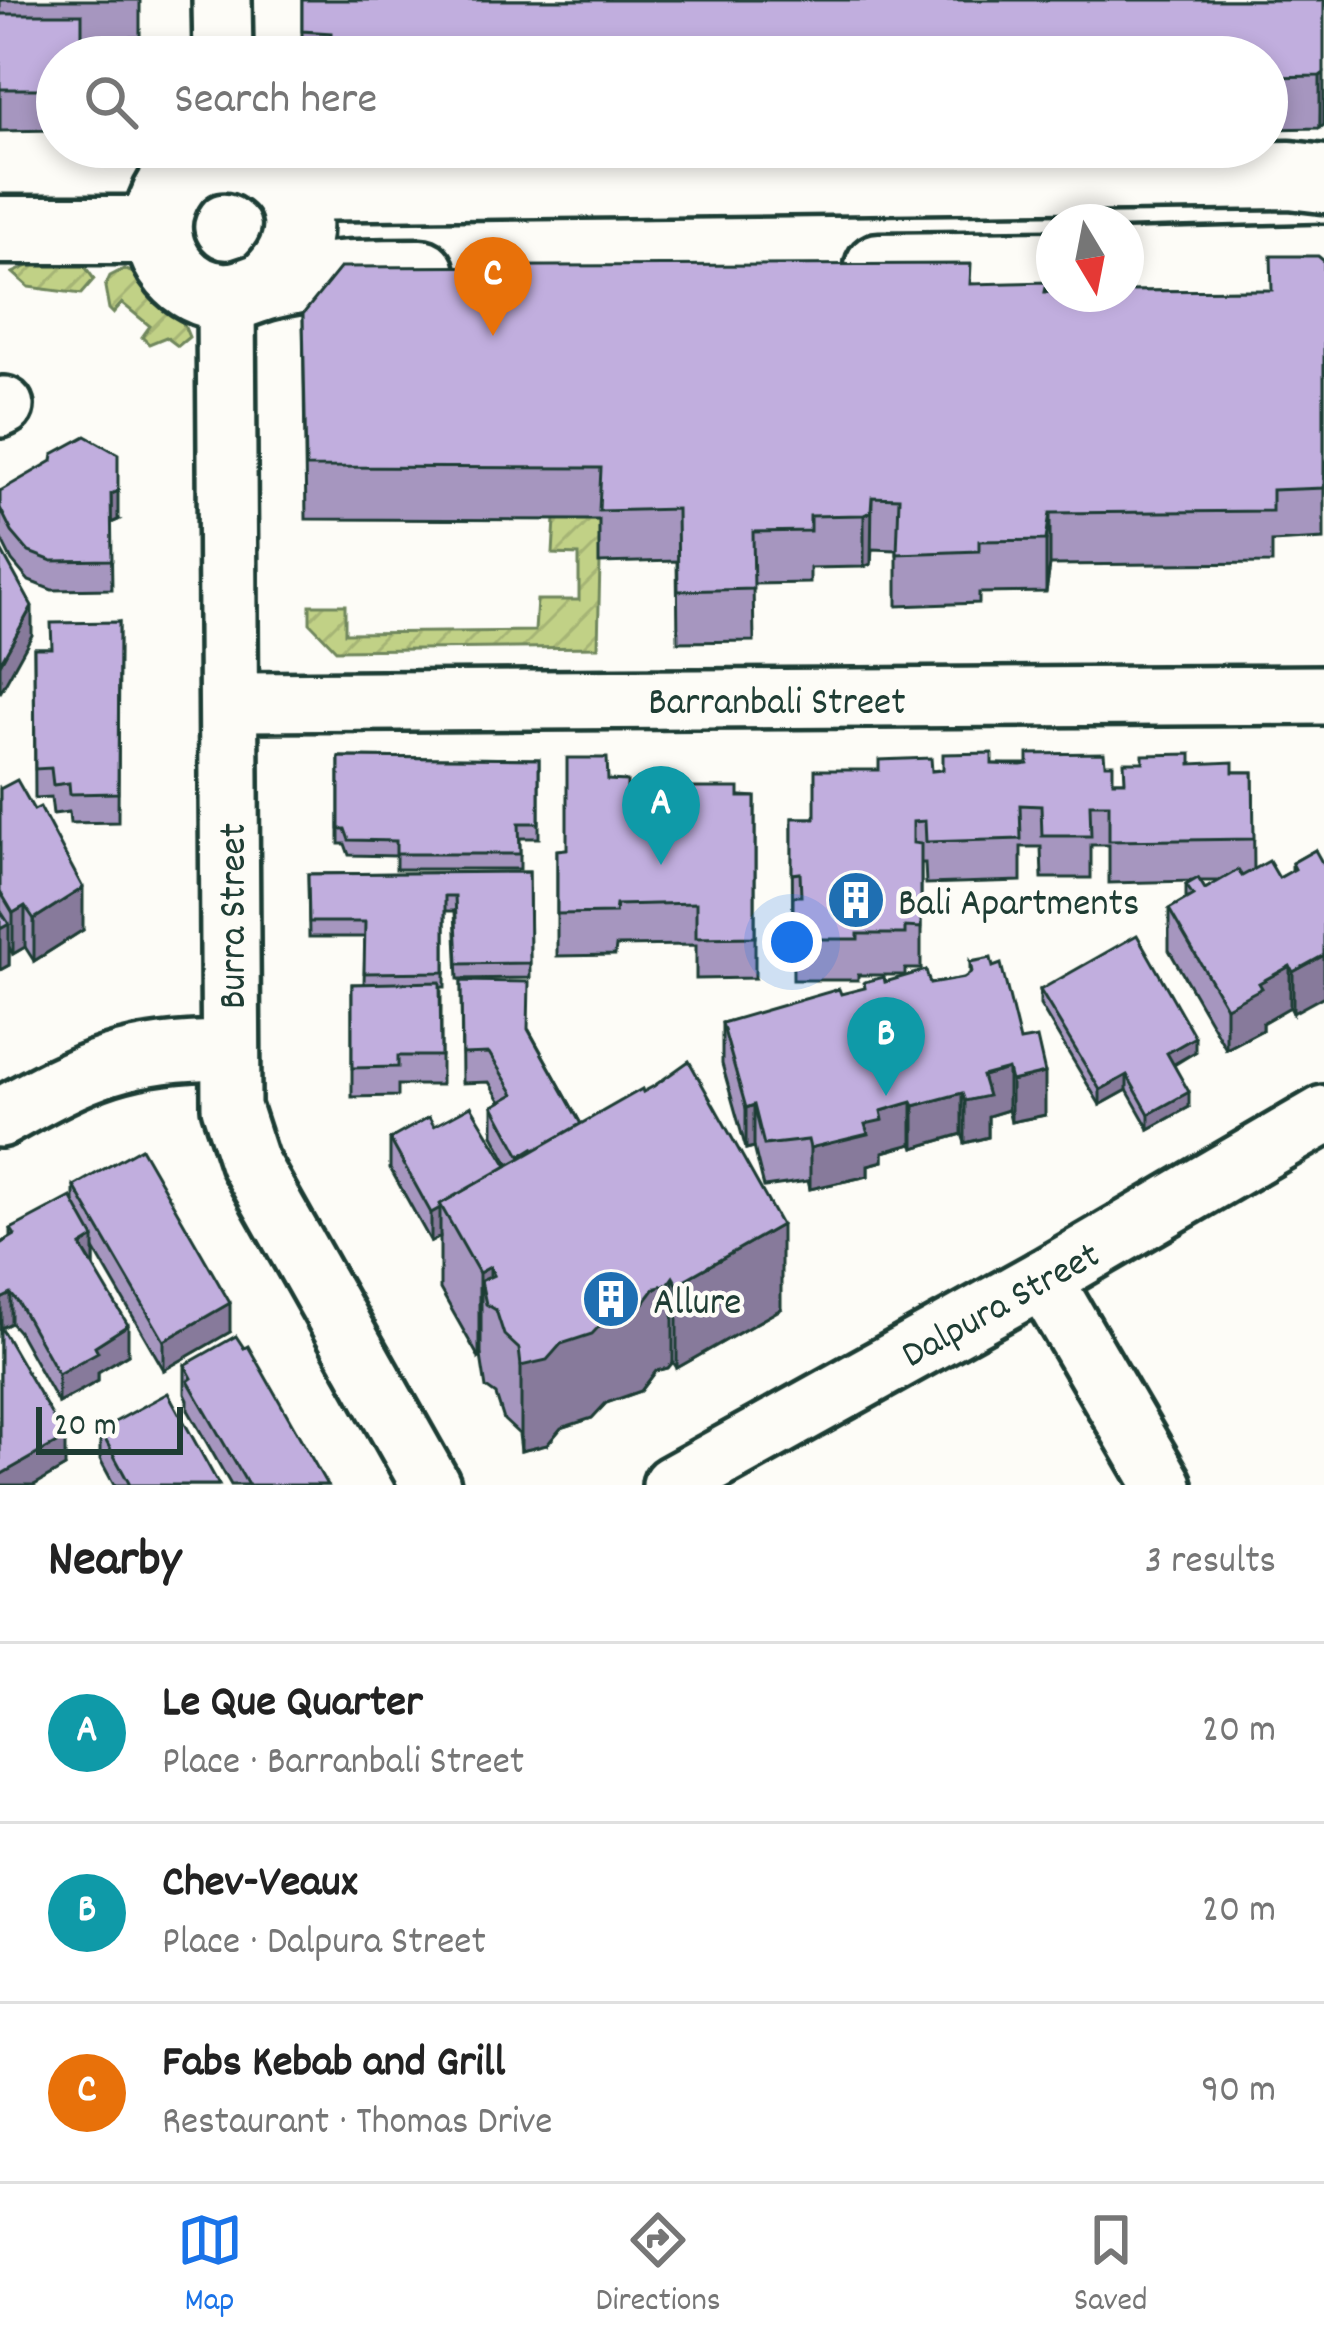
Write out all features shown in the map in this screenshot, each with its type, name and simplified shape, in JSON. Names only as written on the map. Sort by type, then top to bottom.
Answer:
[{"type":"main road","points":[[190,168],[170,187],[160,208],[158,230],[162,253],[188,285],[246,291],[367,273],[483,272]]},
{"type":"main road","points":[[246,291],[282,271],[298,229],[295,207],[285,187],[263,168]]},
{"type":"main road","points":[[285,187],[1307,177],[1309,260],[1144,264]]},
{"type":"main road","points":[[0,230],[158,230]]},
{"type":"main road","points":[[831,267],[1036,265]]},
{"type":"street","points":[[222,0],[223,36]]},
{"type":"street","name":"Burra Street","points":[[246,291],[230,702],[231,1107],[248,1162],[431,1485]]},
{"type":"street","name":"Barranbali Street","points":[[230,702],[1324,695]]},
{"type":"street","points":[[0,1118],[114,1061],[171,1051],[229,1050]]},
{"type":"street","name":"Dalpura Street","points":[[672,1485],[1324,1115]]},
{"type":"street","points":[[1042,1279],[1162,1485]]},
{"type":"green space","points":[[46,258],[81,261],[94,279],[81,294],[29,287],[13,273]]},
{"type":"green space","points":[[124,269],[164,296],[189,337],[178,346],[166,337],[149,344],[142,337],[150,326],[122,303],[113,313],[109,309],[105,287],[110,276]]},
{"type":"green space","points":[[555,519],[601,520],[598,647],[336,650],[310,623],[310,605],[345,605],[345,633],[535,631],[537,600],[579,600],[579,555],[553,554]]},
{"type":"building","points":[[302,0],[1324,0],[1324,73],[1288,77],[1288,36],[331,36],[302,31]]},
{"type":"building","points":[[0,14],[82,14],[82,36],[36,36],[36,89],[0,89]]},
{"type":"building","points":[[1271,256],[1318,256],[1324,261],[1324,488],[1272,490],[1272,511],[1050,513],[1046,540],[979,541],[979,551],[897,554],[899,498],[872,497],[871,512],[864,515],[810,516],[810,531],[753,532],[754,589],[678,591],[677,509],[599,511],[601,468],[306,467],[303,314],[341,267],[971,264],[970,284],[1036,282],[1036,312],[1144,312],[1144,291],[1272,290]]},
{"type":"building","points":[[86,436],[118,454],[118,491],[111,494],[112,560],[52,561],[29,552],[12,532],[0,508],[0,491]]},
{"type":"building","points":[[0,548],[32,606],[0,664]]},
{"type":"building","points":[[119,622],[118,793],[70,794],[69,783],[53,785],[51,768],[35,769],[34,648],[52,648],[51,623]]},
{"type":"building","points":[[992,753],[992,764],[1021,765],[1028,764],[1028,754],[1104,753],[1105,764],[1113,764],[1113,781],[1125,781],[1124,762],[1143,762],[1143,755],[1191,754],[1191,764],[1233,762],[1233,772],[1253,772],[1254,839],[1109,841],[1109,804],[1090,804],[1091,836],[1042,836],[1041,806],[1020,805],[1021,839],[926,842],[925,821],[913,822],[913,843],[921,844],[921,928],[905,927],[905,934],[858,934],[858,939],[793,939],[793,896],[801,896],[800,873],[792,874],[792,818],[815,818],[815,770],[879,770],[879,760],[931,758],[932,771],[943,770],[943,754]]},
{"type":"building","points":[[339,757],[539,759],[539,823],[519,823],[520,854],[396,854],[396,841],[349,840],[345,829],[339,829]]},
{"type":"building","points":[[567,758],[607,758],[608,780],[627,781],[627,788],[739,788],[739,797],[755,797],[755,937],[696,938],[696,903],[616,905],[615,913],[557,914],[557,850],[567,849]]},
{"type":"building","points":[[17,780],[34,810],[40,807],[83,888],[34,919],[25,906],[13,913],[0,891],[0,789]]},
{"type":"building","points":[[1315,850],[1324,866],[1324,955],[1293,972],[1290,966],[1226,1007],[1169,909],[1193,895],[1186,885],[1198,878],[1205,889],[1238,870],[1242,876],[1269,861],[1279,878],[1295,869],[1292,863]]},
{"type":"building","points":[[529,872],[530,963],[458,964],[455,896],[445,896],[445,972],[364,973],[365,922],[309,922],[308,874]]},
{"type":"building","points":[[1137,935],[1195,1037],[1167,1053],[1189,1092],[1149,1114],[1127,1075],[1100,1090],[1040,990]]},
{"type":"building","points":[[991,958],[993,967],[1001,964],[1020,1041],[1037,1038],[1045,1073],[1011,1081],[1008,1069],[982,1076],[988,1096],[965,1101],[962,1093],[881,1111],[883,1120],[865,1124],[868,1134],[810,1148],[808,1140],[764,1145],[754,1105],[746,1108],[722,1023],[839,989],[841,994],[865,988],[864,982],[884,977],[885,982],[926,970],[930,984],[964,978],[972,972],[970,962]]},
{"type":"building","points":[[461,981],[529,982],[528,1029],[581,1124],[520,1156],[493,1106],[514,1094],[489,1053],[462,1054]]},
{"type":"building","points":[[440,982],[441,1056],[398,1056],[398,1067],[352,1068],[352,984]]},
{"type":"building","points":[[689,1061],[781,1225],[677,1284],[673,1277],[656,1287],[641,1307],[606,1319],[592,1334],[561,1344],[547,1360],[521,1366],[519,1349],[504,1335],[496,1310],[486,1304],[481,1281],[494,1275],[490,1267],[479,1273],[440,1204],[654,1086]]},
{"type":"building","points":[[471,1106],[507,1166],[431,1213],[390,1139],[429,1117],[434,1126]]},
{"type":"building","points":[[141,1148],[230,1303],[164,1341],[74,1186]]},
{"type":"building","points":[[71,1197],[94,1238],[81,1246],[128,1325],[95,1346],[98,1352],[58,1374],[18,1302],[11,1294],[0,1297],[0,1244],[15,1235],[11,1229]]},
{"type":"building","points":[[0,1326],[65,1438],[0,1475]]},
{"type":"building","points":[[236,1336],[244,1348],[248,1346],[327,1485],[248,1485],[188,1381],[192,1378],[185,1365]]},
{"type":"building","points":[[168,1393],[219,1485],[130,1485],[100,1430]]},
{"type":"place","name":"Fabs Kebab and Grill","points":[[493,336]]},
{"type":"place","name":"Le Que Quarter","points":[[661,865]]},
{"type":"place","name":"Bali Apartments","points":[[856,900]]},
{"type":"place","name":"Chev-Veaux","points":[[886,1096]]},
{"type":"place","name":"Allure","points":[[611,1299]]}]
